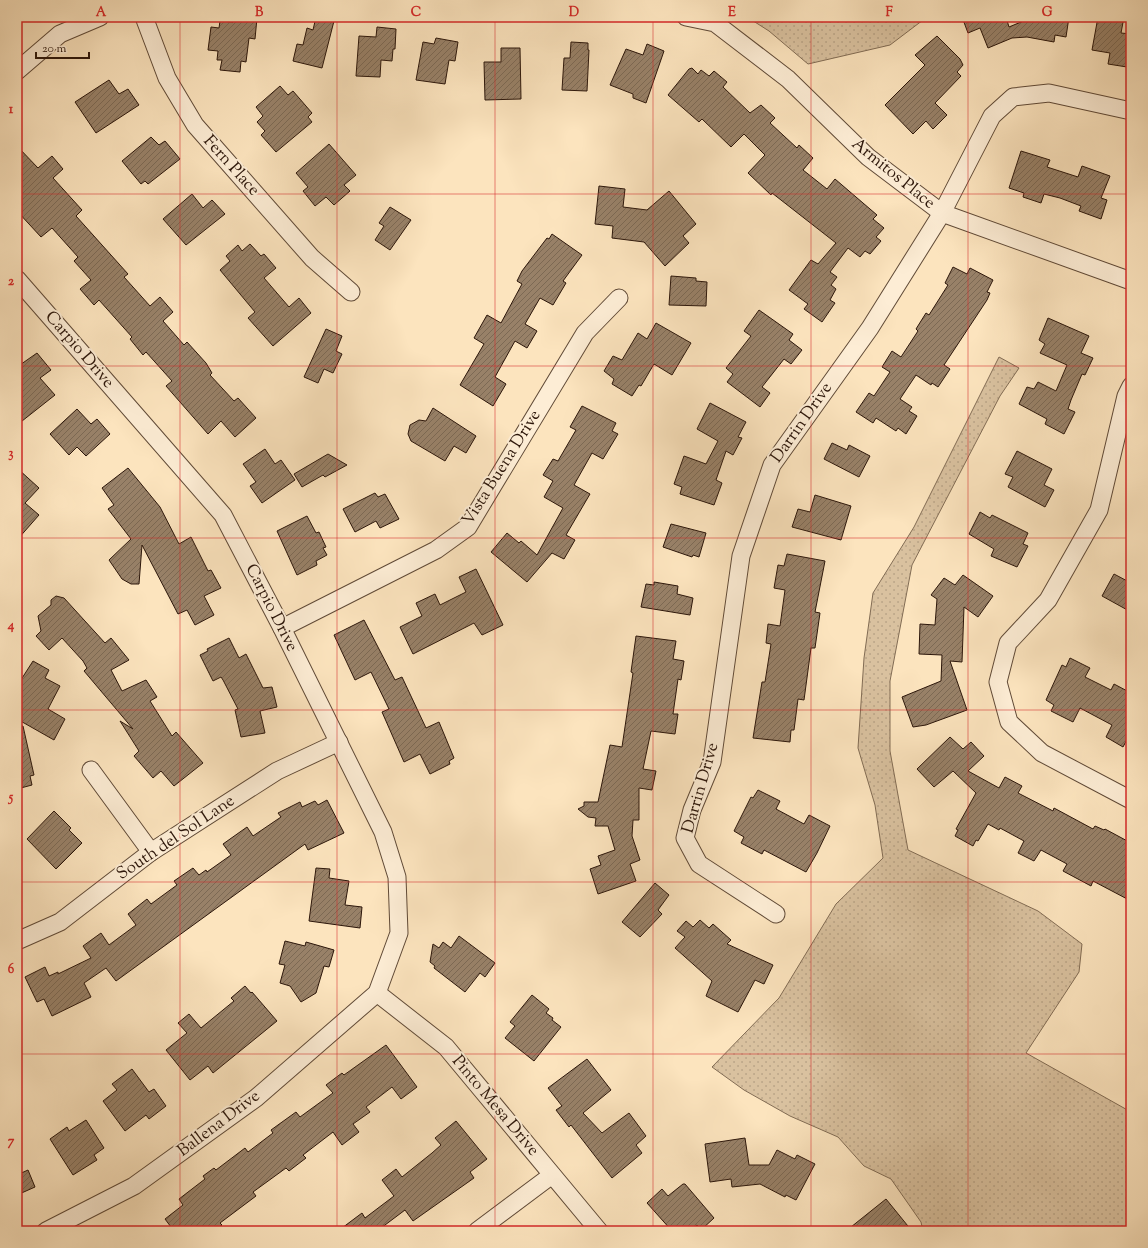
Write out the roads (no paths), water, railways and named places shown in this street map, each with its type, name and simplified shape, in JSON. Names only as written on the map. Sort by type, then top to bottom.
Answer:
[{"type":"street","points":[[17,71],[60,34],[100,17]]},
{"type":"street","name":"Fern Place","points":[[144,17],[167,78],[195,125],[312,258],[352,292]]},
{"type":"street","name":"Armitos Place","points":[[686,17],[715,23],[788,79],[868,157],[942,213],[1131,281]]},
{"type":"street","name":"Darrin Drive","points":[[776,914],[699,864],[685,838],[692,810],[712,762],[741,556],[772,465],[870,328],[942,213],[992,116],[1013,97],[1049,93],[1131,111]]},
{"type":"street","name":"Carpio Drive","points":[[17,279],[223,515],[282,628],[383,832],[397,877],[399,933],[378,994]]},
{"type":"street","name":"Vista Buena Drive","points":[[282,628],[436,550],[468,527],[585,333],[619,298]]},
{"type":"street","points":[[1131,386],[1126,396],[1099,510],[1048,600],[1008,643],[998,682],[1009,722],[1042,753],[1131,800]]},
{"type":"street","name":"South del Sol Lane","points":[[17,941],[60,922],[151,852],[277,771],[339,742]]},
{"type":"street","points":[[91,770],[151,852]]},
{"type":"street","name":"Pinto Mesa Drive","points":[[378,994],[446,1047],[599,1231]]},
{"type":"street","name":"Ballena Drive","points":[[46,1231],[134,1186],[256,1098],[378,994]]},
{"type":"street","points":[[477,1231],[552,1175]]}]
